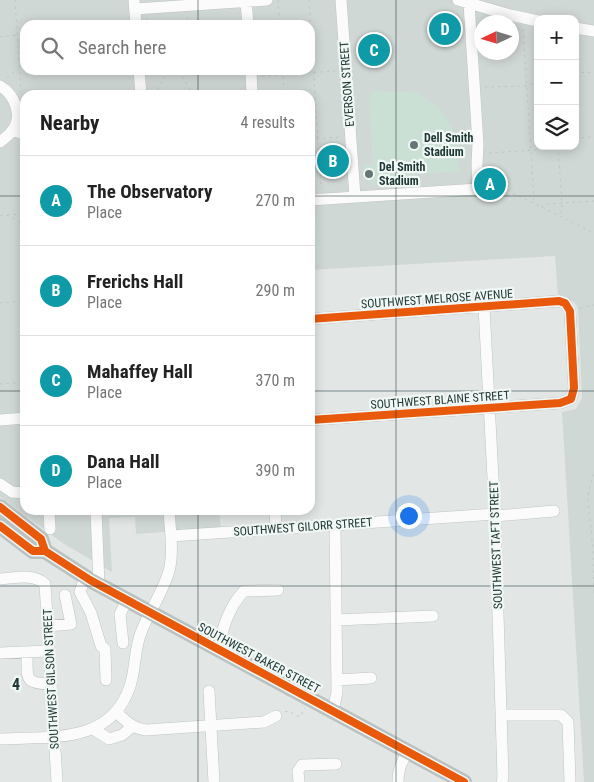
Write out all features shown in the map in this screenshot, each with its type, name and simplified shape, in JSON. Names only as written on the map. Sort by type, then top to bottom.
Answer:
[{"type":"highway","name":"SOUTHWEST BAKER STREET","points":[[0,508],[41,539],[45,551]]},
{"type":"highway","name":"SOUTHWEST BAKER STREET","points":[[0,526],[33,551],[45,551],[85,577],[126,600],[464,782]]},
{"type":"street","points":[[136,20],[134,5],[267,0]]},
{"type":"street","name":"EVERSON STREET","points":[[341,0],[355,197]]},
{"type":"street","points":[[246,1],[248,20]]},
{"type":"street","points":[[315,200],[478,189],[475,88],[464,1],[534,20]]},
{"type":"street","points":[[579,29],[594,31]]},
{"type":"street","points":[[139,75],[141,90]]},
{"type":"street","points":[[251,75],[252,90]]},
{"type":"street","points":[[0,142],[13,130],[16,123],[17,110],[12,96],[1,86]]},
{"type":"street","points":[[13,130],[20,133]]},
{"type":"street","name":"SOUTHWEST MELROSE AVENUE","points":[[315,319],[559,302],[568,307]]},
{"type":"street","name":"SOUTHWEST TAFT STREET","points":[[484,307],[495,515],[502,782]]},
{"type":"street","name":"SOUTHWEST BLAINE STREET","points":[[315,420],[560,404],[571,399],[574,388],[568,307]]},
{"type":"street","points":[[0,420],[20,418]]},
{"type":"street","points":[[0,484],[12,492],[20,493]]},
{"type":"street","name":"SOUTHWEST GILORR STREET","points":[[171,536],[554,511]]},
{"type":"street","points":[[50,515],[50,529]]},
{"type":"street","points":[[96,515],[99,585]]},
{"type":"street","points":[[0,739],[81,733],[107,721],[116,712],[125,700],[130,686],[137,646],[142,630],[170,568],[169,515]]},
{"type":"street","points":[[275,515],[276,529]]},
{"type":"street","points":[[333,711],[337,692],[335,525]]},
{"type":"street","name":"SOUTHWEST GILSON STREET","points":[[0,579],[33,577],[40,579],[45,584],[57,782]]},
{"type":"street","points":[[85,577],[80,592],[90,613],[101,646],[105,649],[106,680]]},
{"type":"street","points":[[218,649],[229,612],[235,600],[244,591],[278,590]]},
{"type":"street","points":[[46,592],[65,595],[80,592]]},
{"type":"street","points":[[48,626],[71,624],[65,595]]},
{"type":"street","points":[[123,643],[120,614],[126,600]]},
{"type":"street","points":[[336,620],[433,616]]},
{"type":"street","points":[[105,649],[123,643],[137,646]]},
{"type":"street","points":[[0,653],[49,651]]},
{"type":"street","points":[[27,652],[28,678],[36,684],[51,684]]},
{"type":"street","points":[[337,680],[371,678]]},
{"type":"street","points":[[209,691],[214,782]]},
{"type":"street","points":[[116,712],[133,726],[146,730],[264,722],[276,716]]},
{"type":"street","points":[[501,715],[561,715],[568,722],[570,782]]},
{"type":"street","points":[[93,729],[109,739],[122,736],[133,726]]},
{"type":"street","points":[[398,782],[400,763],[408,752]]},
{"type":"street","points":[[299,782],[298,771],[302,765],[336,764]]},
{"type":"path","points":[[15,0],[21,90]]},
{"type":"path","points":[[278,0],[280,20]]},
{"type":"path","points":[[308,0],[309,20]]},
{"type":"path","points":[[525,18],[523,27],[534,198],[532,202]]},
{"type":"path","points":[[0,37],[17,35]]},
{"type":"path","points":[[1,86],[3,81],[19,68]]},
{"type":"path","points":[[315,73],[346,71]]},
{"type":"path","points":[[579,73],[594,72]]},
{"type":"path","points":[[157,90],[166,75]]},
{"type":"path","points":[[182,75],[190,90]]},
{"type":"path","points":[[283,75],[284,90]]},
{"type":"path","points":[[313,75],[314,90]]},
{"type":"path","points":[[475,88],[527,86],[534,83]]},
{"type":"path","points":[[315,99],[322,199]]},
{"type":"path","points":[[17,110],[20,100]]},
{"type":"path","points":[[315,138],[350,136]]},
{"type":"path","points":[[579,138],[594,137]]},
{"type":"path","points":[[477,154],[534,150]]},
{"type":"path","points":[[558,150],[562,203],[561,217]]},
{"type":"path","points":[[478,189],[486,196],[515,194],[594,233]]},
{"type":"path","points":[[541,207],[546,204],[594,201]]},
{"type":"path","points":[[0,216],[20,214]]},
{"type":"path","points":[[6,215],[20,222]]},
{"type":"path","points":[[0,303],[20,301]]},
{"type":"path","points":[[568,307],[594,305]]},
{"type":"path","points":[[0,384],[20,382]]},
{"type":"path","points":[[594,474],[588,488],[587,510],[592,530],[594,595]]},
{"type":"path","points":[[276,716],[288,711],[300,717],[310,699]]},
{"type":"shaded area","points":[[0,0],[594,0],[594,782],[584,782],[562,412],[576,409],[582,398],[578,309],[575,303],[564,296],[558,296],[555,256],[315,270],[315,90],[20,90],[20,512],[0,497]]},
{"type":"shaded area","points":[[25,515],[220,515],[221,528],[136,534],[135,517],[109,518],[112,572],[64,544]]},
{"type":"green space","name":"Dell Smith Stadium","points":[[372,91],[417,93],[441,110],[452,126],[460,171],[405,175],[405,183],[373,185],[364,176],[363,165],[373,164],[369,98]]},
{"type":"green space","points":[[315,217],[318,217],[319,264],[315,264]]},
{"type":"cycle path","points":[[315,319],[559,301],[565,303],[570,311],[574,388],[571,399],[560,403],[315,420]]},
{"type":"cycle path","points":[[0,507],[41,539],[45,551]]},
{"type":"cycle path","points":[[0,526],[33,551],[45,551],[90,580],[464,782]]},
{"type":"place","name":"Dana Hall","points":[[445,29]]},
{"type":"place","name":"Mahaffey Hall","points":[[374,50]]},
{"type":"place","name":"Dell Smith Stadium","points":[[414,145]]},
{"type":"place","name":"Frerichs Hall","points":[[333,161]]},
{"type":"place","name":"Del Smith Stadium","points":[[369,174]]},
{"type":"place","name":"The Observatory","points":[[490,184]]}]
